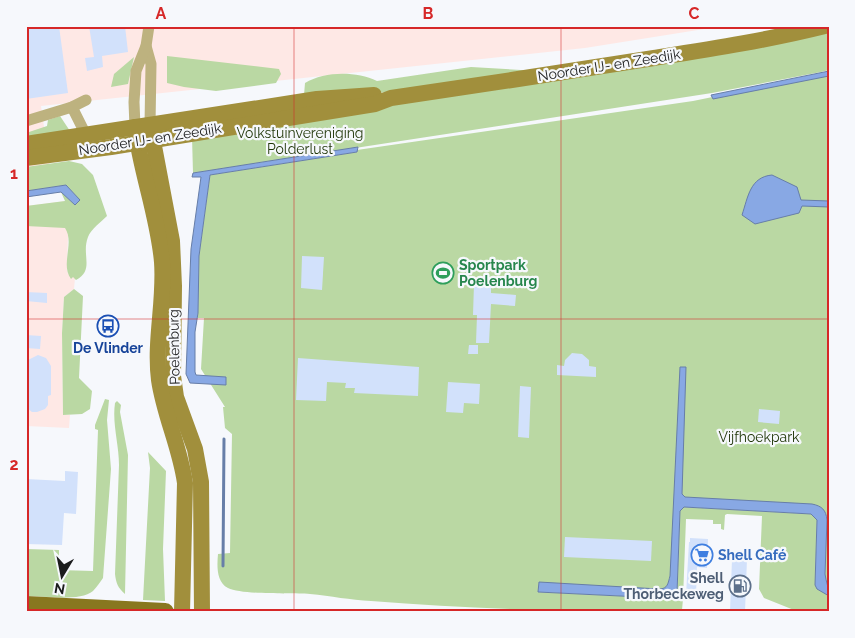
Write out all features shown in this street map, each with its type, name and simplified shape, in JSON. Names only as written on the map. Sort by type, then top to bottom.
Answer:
[{"type":"main road","points":[[26,605],[165,612]]},
{"type":"street","points":[[144,134],[134,102],[136,71],[146,46],[149,26]]},
{"type":"street","name":"Noorder IJ- en Zeedijk","points":[[26,144],[86,135],[144,134],[226,127],[375,104],[391,98],[737,45],[787,36],[825,26]]},
{"type":"street","points":[[144,134],[151,64],[146,46]]},
{"type":"street","points":[[26,121],[72,107],[86,100]]},
{"type":"street","points":[[72,107],[86,135]]},
{"type":"street","name":"Noorder IJ- en Zeedijk","points":[[26,158],[144,134]]},
{"type":"street","name":"Poelenburg","points":[[144,134],[137,148],[156,219],[162,263],[163,293],[159,376],[162,396],[178,446],[185,483],[182,612]]},
{"type":"street","name":"Poelenburg","points":[[144,134],[172,241],[174,286],[173,376],[176,397],[195,449],[201,482],[202,612]]},
{"type":"shaded area","points":[[26,26],[723,26],[585,48],[41,106],[50,168],[26,171]]},
{"type":"shaded area","points":[[66,201],[67,269],[68,274],[75,278],[74,289],[64,297],[62,333],[63,415],[70,415],[69,428],[26,426],[26,206]]},
{"type":"green space","name":"Volkstuinvereniging Polderlust","points":[[829,32],[829,70],[821,72],[712,93],[193,173],[192,137]]},
{"type":"green space","points":[[167,56],[279,69],[281,74],[276,83],[216,91],[184,87],[167,83]]},
{"type":"green space","points":[[134,57],[128,84],[111,87],[114,74]]},
{"type":"green space","points":[[471,67],[538,71],[392,92],[306,97],[304,95],[305,83],[331,74],[360,75],[377,81]]},
{"type":"green space","name":"Sportpark Poelenburg","points":[[829,73],[829,612],[799,612],[764,598],[759,589],[762,516],[727,514],[725,515],[724,530],[721,529],[721,524],[713,524],[713,520],[686,519],[682,610],[677,612],[562,611],[447,606],[310,594],[244,592],[228,588],[224,585],[218,573],[218,554],[230,553],[232,434],[225,428],[223,407],[225,407],[201,369],[204,318],[198,318],[199,256],[210,175],[357,152],[357,150],[693,101]],"holes":[[[678,502],[820,513],[815,585],[817,520],[811,514],[684,507],[680,511],[677,593],[675,596],[660,598],[538,592],[539,583],[671,592]]]},
{"type":"green space","points":[[60,116],[70,131],[26,141],[26,133],[47,126],[48,120]]},
{"type":"green space","points":[[69,161],[82,164],[93,175],[107,216],[89,234],[86,244],[85,272],[76,280],[73,277],[71,279],[68,273],[69,240],[65,228],[26,226],[26,206],[65,201],[61,192],[75,205],[80,200],[66,185],[26,191],[26,167]]},
{"type":"green space","points":[[74,289],[83,296],[79,378],[92,391],[90,409],[82,414],[63,415],[62,333],[64,297]]},
{"type":"green space","points":[[105,399],[109,400],[107,420],[111,469],[103,578],[93,591],[79,596],[61,598],[26,596],[26,549],[59,550],[59,570],[93,571],[98,430],[95,429],[95,425]]},
{"type":"green space","points":[[117,401],[121,405],[120,412],[128,455],[125,594],[118,585],[115,574],[119,465],[114,419],[115,403]]},
{"type":"green space","points":[[148,452],[166,471],[163,549],[165,601],[143,600],[150,468]]},
{"type":"water","points":[[829,71],[829,76],[713,99],[711,95]]},
{"type":"water","points":[[358,147],[357,152],[210,175],[199,256],[195,372],[196,375],[226,377],[226,385],[190,383],[186,374],[191,249],[201,177],[192,177],[193,173]]},
{"type":"water","points":[[772,175],[797,187],[801,200],[829,201],[829,207],[802,206],[799,213],[755,224],[742,215],[748,195],[754,184]]},
{"type":"water","points":[[66,185],[80,200],[75,205],[61,192],[26,197],[26,191]]},
{"type":"water","points":[[680,367],[686,367],[682,494],[685,497],[812,504],[821,507],[826,514],[827,520],[825,574],[829,596],[817,589],[815,585],[817,520],[811,514],[684,507],[680,511],[677,593],[672,598],[538,592],[539,582],[659,589],[667,585],[670,576]]},
{"type":"building","points":[[26,26],[59,26],[68,93],[26,99]]},
{"type":"building","points":[[89,26],[125,26],[128,52],[102,56],[103,67],[87,71],[85,58],[94,57]]},
{"type":"building","points":[[302,256],[324,257],[322,290],[301,288]]},
{"type":"building","points":[[474,284],[491,285],[491,293],[516,295],[515,306],[491,304],[489,343],[476,343],[477,315],[473,315]]},
{"type":"building","points":[[26,292],[47,293],[47,303],[26,301]]},
{"type":"building","points":[[26,335],[41,336],[40,349],[26,348]]},
{"type":"building","points":[[469,345],[478,345],[478,354],[468,354]]},
{"type":"building","points":[[572,353],[582,354],[589,360],[589,366],[596,367],[596,377],[557,375],[557,365],[564,366],[565,360]]},
{"type":"building","points":[[38,355],[46,358],[51,366],[51,395],[48,396],[48,405],[45,409],[32,412],[26,407],[26,361]]},
{"type":"building","points":[[298,358],[419,367],[418,396],[354,393],[355,388],[345,388],[346,383],[327,382],[326,401],[296,400]]},
{"type":"building","points":[[448,382],[480,384],[479,404],[464,403],[463,413],[446,412]]},
{"type":"building","points":[[520,386],[531,387],[529,438],[518,437]]},
{"type":"building","points":[[759,409],[780,411],[779,424],[758,422]]},
{"type":"building","points":[[65,471],[78,472],[76,514],[64,513],[62,545],[26,544],[26,479],[65,481]]},
{"type":"building","points":[[565,537],[652,541],[651,561],[564,557]]},
{"type":"building","points":[[690,538],[708,539],[707,568],[697,567],[696,595],[686,595]]},
{"type":"building","points":[[732,559],[747,559],[745,612],[730,612]]},
{"type":"waterway","points":[[223,566],[224,439]]},
{"type":"place","name":"Sportpark Poelenburg","points":[[443,273]]},
{"type":"place","name":"De Vlinder","points":[[108,326]]},
{"type":"place","name":"Shell Café","points":[[702,555]]},
{"type":"place","name":"Shell Thorbeckeweg","points":[[740,586]]},
{"type":"park label","name":"Vijfhoekpark","points":[[759,437]]}]
